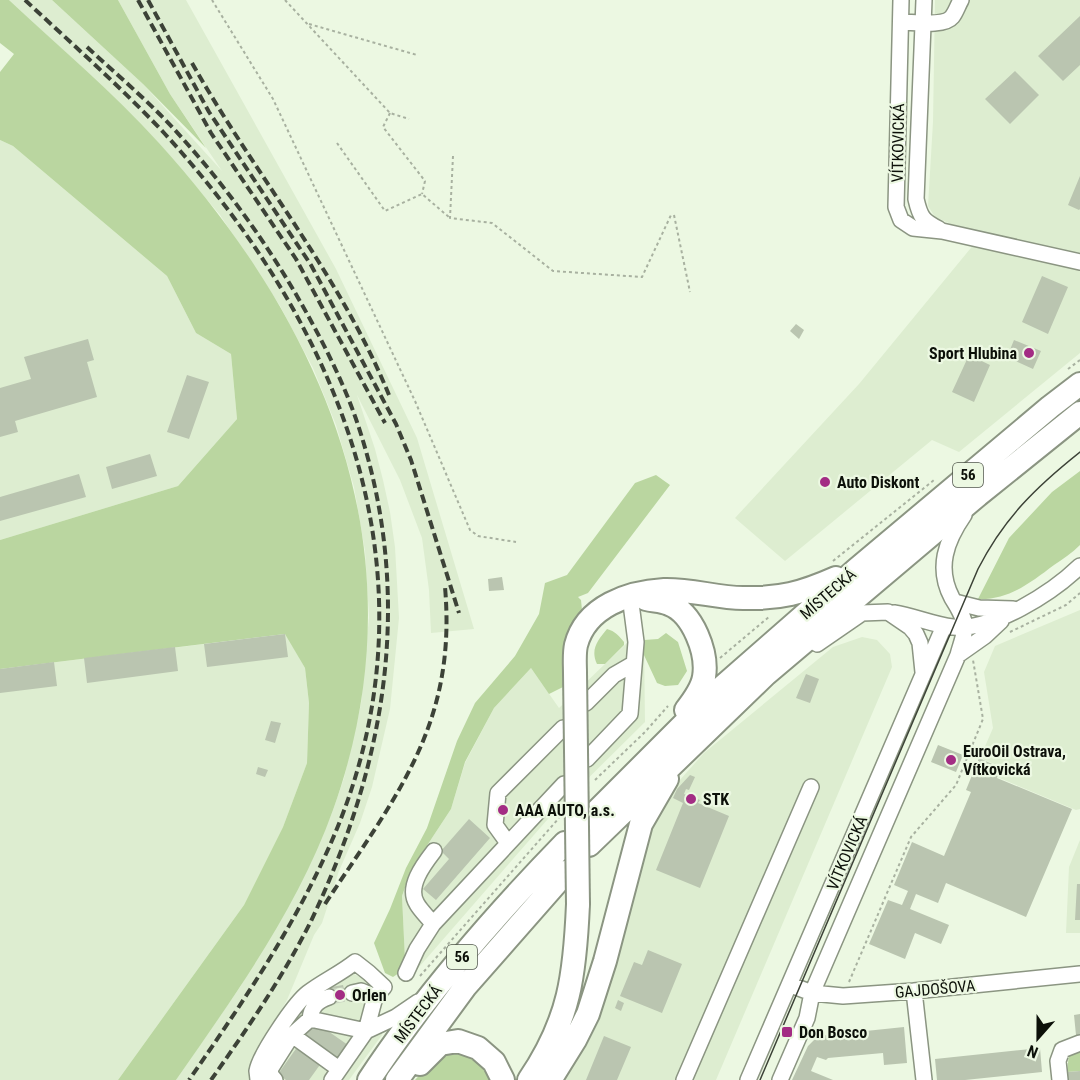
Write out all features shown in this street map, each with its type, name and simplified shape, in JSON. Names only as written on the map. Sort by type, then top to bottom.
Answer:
[{"type":"highway","name":"MÍSTECKÁ","points":[[589,845],[673,748],[712,696],[857,569],[1080,384]]},
{"type":"highway","name":"MÍSTECKÁ","points":[[588,819],[1080,413]]},
{"type":"highway","points":[[529,1080],[546,1052],[566,1005],[576,955],[578,904],[575,673],[576,646],[586,624],[606,606],[630,596],[665,590],[742,598],[776,597],[805,592],[857,569]]},
{"type":"highway","points":[[546,1080],[552,1077],[588,1014],[605,962],[641,824],[704,678],[702,649],[681,612],[670,604],[630,596]]},
{"type":"highway","name":"MÍSTECKÁ","points":[[369,1080],[439,985],[512,898],[565,843]]},
{"type":"highway","name":"MÍSTECKÁ","points":[[397,1080],[465,987],[566,872]]},
{"type":"highway","points":[[404,1080],[440,1044],[458,1041],[478,1048],[494,1062],[503,1080]]},
{"type":"street","name":"VÍTKOVICKÁ","points":[[901,0],[896,207],[901,220],[914,228],[942,231],[1080,262]]},
{"type":"street","name":"VÍTKOVICKÁ","points":[[924,0],[916,199],[925,222],[942,231]]},
{"type":"street","points":[[901,22],[938,23],[950,19],[961,0]]},
{"type":"street","points":[[965,627],[947,588],[943,562],[953,530],[978,495]]},
{"type":"street","points":[[965,657],[985,636],[1015,612],[1080,566]]},
{"type":"street","points":[[587,759],[630,714],[636,642],[630,596]]},
{"type":"street","points":[[954,602],[979,608],[1015,612]]},
{"type":"street","points":[[766,674],[789,666],[862,613],[888,612],[944,626],[965,627],[1015,612]]},
{"type":"street","points":[[888,612],[916,634],[920,643],[924,677]]},
{"type":"street","name":"VÍTKOVICKÁ","points":[[748,1080],[924,677],[944,626]]},
{"type":"street","name":"VÍTKOVICKÁ","points":[[780,1080],[807,1018],[812,993],[965,657],[965,627]]},
{"type":"street","points":[[586,704],[614,675],[633,664]]},
{"type":"street","points":[[508,843],[495,825],[498,793],[562,728]]},
{"type":"street","points":[[406,973],[417,949],[433,924],[564,784]]},
{"type":"street","points":[[684,1080],[811,787]]},
{"type":"street","points":[[433,924],[415,902],[414,888],[420,870],[434,850]]},
{"type":"street","points":[[258,1080],[257,1071],[264,1054],[298,1002],[309,992],[337,976],[355,962],[384,987],[375,997],[366,1031],[335,1075],[292,1035]]},
{"type":"street","name":"GAJDOŠOVA","points":[[791,984],[812,993],[843,996],[1080,974]]},
{"type":"street","points":[[310,1019],[366,1031],[396,1017],[439,985]]},
{"type":"street","points":[[352,993],[361,991],[375,997]]},
{"type":"street","points":[[914,991],[924,1080]]},
{"type":"street","points":[[275,1080],[270,1074],[271,1068],[292,1035],[310,1019],[310,1011],[316,1004],[328,997]]},
{"type":"street","points":[[1060,1080],[1058,1061],[1062,1050],[1080,1043]]},
{"type":"path","points":[[212,0],[273,99],[415,401],[470,530],[478,536],[516,542]]},
{"type":"path","points":[[285,0],[390,113],[410,119]]},
{"type":"path","points":[[307,23],[417,55]]},
{"type":"path","points":[[390,113],[382,127],[425,181],[422,194]]},
{"type":"path","points":[[337,143],[385,212],[422,194]]},
{"type":"path","points":[[450,218],[453,156]]},
{"type":"path","points":[[422,194],[450,218],[492,223],[553,271],[642,277],[673,215],[690,292]]},
{"type":"path","points":[[1006,634],[1066,604],[1080,593]]},
{"type":"path","points":[[843,996],[911,837],[956,785],[983,719],[965,657]]},
{"type":"shaded area","points":[[9,0],[52,0],[143,84],[222,171],[170,94],[118,0],[186,0],[336,269],[417,438],[474,629],[431,633],[429,590],[422,538],[400,480],[357,395],[383,480],[395,547],[399,618],[390,709],[372,787],[360,823],[339,871],[322,923],[314,935],[287,1000],[253,1058],[254,1080],[176,1080],[240,987],[293,897],[332,813],[344,778],[361,704],[369,617],[365,551],[354,487],[336,425],[313,368],[280,306],[220,215],[158,142],[122,105]]},
{"type":"shaded area","points":[[935,0],[1080,0],[1080,353],[959,452],[932,440],[785,561],[735,518],[859,384],[984,232],[951,224],[935,217],[928,206],[933,122]]},
{"type":"shaded area","points":[[0,140],[13,146],[167,276],[196,333],[231,354],[237,419],[178,486],[0,540]]},
{"type":"shaded area","points":[[1080,610],[1080,809],[1076,810],[997,777],[1001,767],[980,758],[993,728],[984,672],[995,646]]},
{"type":"shaded area","points":[[286,634],[305,668],[309,703],[307,763],[283,827],[244,905],[118,1080],[0,1080],[0,669]]},
{"type":"shaded area","points":[[862,637],[877,640],[890,654],[892,667],[716,1080],[558,1080],[651,819],[670,791],[704,753],[833,647]]},
{"type":"shaded area","name":"AAA AUTO, a.s.","points":[[628,642],[644,642],[645,722],[554,812],[406,982],[402,896],[411,870],[451,809],[465,763],[494,708],[531,668],[559,708]]},
{"type":"shaded area","points":[[1080,840],[1080,933],[1066,933],[1069,867]]},
{"type":"shaded area","points":[[352,973],[373,984],[378,1001],[375,1013],[382,1035],[349,1080],[267,1080],[266,1061],[307,1004],[313,997]]},
{"type":"green space","points":[[0,0],[9,0],[105,88],[159,143],[219,216],[271,292],[313,371],[344,453],[363,538],[368,626],[358,717],[333,810],[319,846],[284,916],[264,950],[176,1080],[118,1080],[244,905],[283,827],[307,763],[309,703],[305,668],[285,634],[0,669],[0,540],[178,486],[237,419],[231,354],[196,333],[167,276],[13,146],[0,140],[0,72],[14,54],[0,43]]},
{"type":"green space","points":[[52,0],[118,0],[170,94],[206,148],[143,84]]},
{"type":"green space","points":[[1080,471],[1080,545],[1019,589],[1000,597],[978,599],[1009,538],[1052,492]]},
{"type":"green space","points":[[656,475],[670,485],[588,593],[578,597],[581,600],[582,610],[572,626],[563,654],[563,687],[549,694],[531,668],[494,708],[465,762],[451,809],[411,870],[402,896],[405,960],[399,973],[393,977],[385,973],[374,943],[406,868],[427,828],[457,741],[475,703],[515,656],[539,614],[545,583],[567,575],[635,483]]},
{"type":"green space","points":[[607,629],[619,636],[624,645],[605,664],[597,664],[595,649]]},
{"type":"green space","points":[[666,633],[678,642],[687,671],[678,685],[665,686],[657,683],[643,653],[644,640],[658,639]]},
{"type":"green space","points":[[1080,1047],[1080,1071],[1067,1072],[1069,1054]]},
{"type":"green space","points":[[458,1053],[470,1056],[479,1062],[493,1080],[415,1080],[439,1058]]},
{"type":"building","points":[[1080,16],[1080,65],[1063,81],[1038,56]]},
{"type":"building","points":[[1015,71],[1039,95],[1010,124],[985,99]]},
{"type":"building","points":[[1080,176],[1080,209],[1079,210],[1068,205]]},
{"type":"building","points":[[1042,276],[1068,287],[1048,334],[1022,322]]},
{"type":"building","points":[[796,324],[804,330],[799,339],[790,331]]},
{"type":"building","points":[[88,339],[94,360],[87,362],[97,397],[15,421],[18,432],[0,437],[0,388],[31,379],[24,357]]},
{"type":"building","points":[[1014,340],[1041,351],[1033,369],[1007,357]]},
{"type":"building","points":[[969,355],[990,365],[974,402],[952,392]]},
{"type":"building","points":[[187,375],[209,382],[189,439],[167,432]]},
{"type":"building","points":[[150,454],[157,476],[112,489],[106,467]]},
{"type":"building","points":[[79,474],[86,497],[0,521],[0,497]]},
{"type":"building","points":[[502,577],[504,590],[489,591],[488,579]]},
{"type":"building","points":[[285,634],[288,657],[207,667],[204,644]]},
{"type":"building","points":[[175,647],[178,671],[87,683],[84,658]]},
{"type":"building","points":[[54,662],[57,686],[0,693],[0,669]]},
{"type":"building","points":[[806,674],[819,679],[810,703],[796,698]]},
{"type":"building","points":[[271,721],[281,723],[275,743],[265,740]]},
{"type":"building","points":[[938,745],[963,755],[956,772],[931,762]]},
{"type":"building","points":[[979,758],[1001,768],[997,778],[1072,809],[1026,917],[946,883],[938,903],[916,894],[910,909],[949,925],[941,944],[915,933],[905,959],[869,944],[888,900],[902,905],[908,891],[894,885],[912,842],[944,856],[971,792],[966,790]]},
{"type":"building","points":[[258,767],[268,770],[265,777],[256,774]]},
{"type":"building","points":[[690,775],[695,777],[689,790],[686,789],[684,794],[700,800],[698,803],[729,816],[700,888],[656,870],[683,803],[673,798],[677,789]]},
{"type":"building","points":[[469,819],[490,838],[436,900],[423,889],[449,859],[441,851]]},
{"type":"building","points":[[1077,884],[1080,884],[1080,920],[1075,920]]},
{"type":"building","points":[[648,950],[682,964],[662,1013],[620,996],[634,962],[642,965]]},
{"type":"building","name":"Orlen","points":[[343,985],[344,989],[350,988],[352,997],[330,1002],[331,987]]},
{"type":"building","points":[[618,1000],[624,1003],[621,1011],[615,1008]]},
{"type":"building","points":[[1080,1014],[1080,1035],[1076,1035],[1074,1015]]},
{"type":"building","points":[[315,1022],[358,1052],[346,1069],[327,1055],[309,1080],[286,1080],[278,1074]]},
{"type":"building","points":[[904,1027],[907,1063],[884,1065],[883,1053],[826,1060],[817,1057],[811,1071],[833,1080],[792,1080],[808,1046],[818,1036]]},
{"type":"building","points":[[604,1036],[631,1047],[617,1080],[586,1080]]},
{"type":"building","points":[[1040,1048],[1042,1072],[965,1080],[937,1080],[935,1059]]},
{"type":"building","points":[[1080,1071],[1080,1080],[1068,1080],[1067,1072]]},
{"type":"tunnel","points":[[329,997],[352,993]]},
{"type":"tram line","points":[[760,1080],[978,569],[999,534],[1022,504],[1080,452]]},
{"type":"railway","points":[[25,0],[165,134],[229,211],[283,292],[327,377],[358,466],[376,558],[378,652],[363,748],[330,845],[283,936],[247,995],[189,1080]]},
{"type":"railway","points":[[138,0],[211,133],[296,259],[385,423]]},
{"type":"railway","points":[[148,0],[209,112],[311,265],[396,424],[411,460],[459,613]]},
{"type":"railway","points":[[87,47],[152,107],[191,148],[242,212],[287,280],[331,360],[356,419],[374,484],[385,548],[388,611],[384,674],[375,737],[359,799],[337,860],[300,942],[264,1002],[211,1080]]},
{"type":"railway","points":[[192,63],[322,267],[369,351],[389,395]]},
{"type":"railway","points":[[325,904],[397,793],[416,757],[431,719],[441,680],[446,636],[445,587]]},
{"type":"place","name":"Sport Hlubina","points":[[1029,353]]},
{"type":"place","name":"Auto Diskont","points":[[825,482]]},
{"type":"place","name":"EuroOil Ostrava, Vítkovická","points":[[951,760]]},
{"type":"place","name":"STK","points":[[691,799]]},
{"type":"place","name":"AAA AUTO, a.s.","points":[[503,810]]},
{"type":"place","name":"Orlen","points":[[340,995]]},
{"type":"place","name":"Don Bosco","points":[[787,1032]]}]
